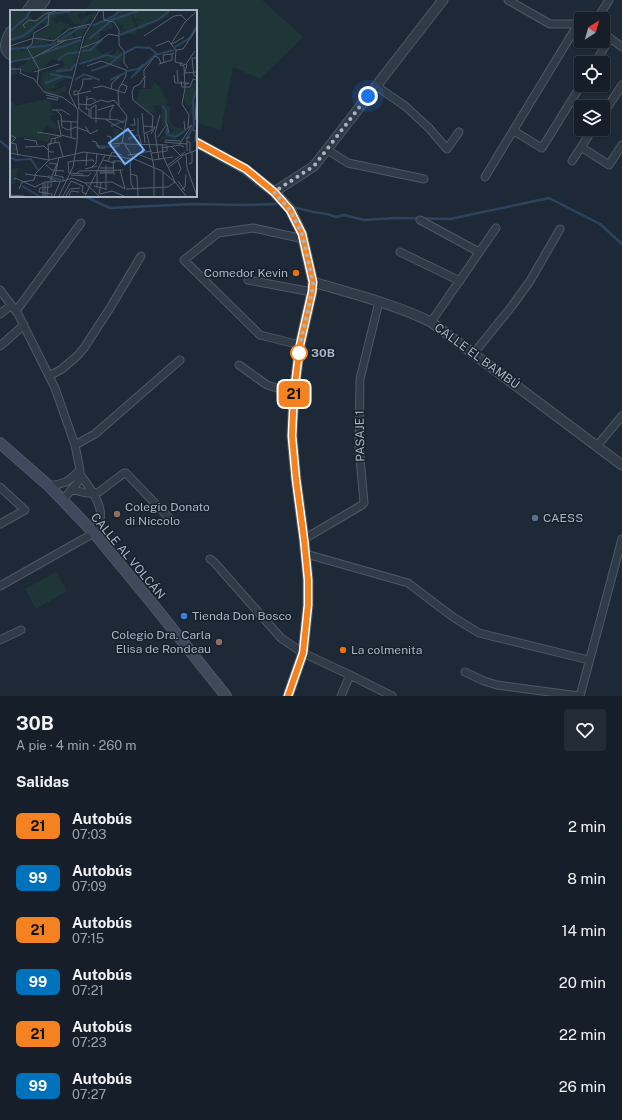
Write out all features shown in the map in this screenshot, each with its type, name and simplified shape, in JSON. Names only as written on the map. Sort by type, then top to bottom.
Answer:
[{"type":"main road","name":"CALLE AL VOLCÁN","points":[[0,443],[49,486],[94,534],[151,602],[226,696]]},
{"type":"street","points":[[27,10],[35,0]]},
{"type":"street","points":[[38,10],[46,0]]},
{"type":"street","points":[[274,192],[314,166],[443,0]]},
{"type":"street","points":[[508,0],[550,24],[574,24]]},
{"type":"street","points":[[601,12],[609,0]]},
{"type":"street","points":[[10,33],[5,42],[6,48],[10,55]]},
{"type":"street","points":[[485,177],[574,34]]},
{"type":"street","points":[[610,38],[622,47]]},
{"type":"street","points":[[610,103],[622,85]]},
{"type":"street","points":[[376,86],[405,106],[429,128],[447,149],[459,132]]},
{"type":"street","points":[[514,131],[542,148],[577,92]]},
{"type":"street","points":[[572,161],[588,136]]},
{"type":"street","points":[[197,143],[246,169],[274,192],[290,210],[304,239],[313,282],[300,345],[294,393],[292,436],[306,554],[308,605],[303,653],[288,696]]},
{"type":"street","points":[[581,147],[609,165],[622,145]]},
{"type":"street","points":[[326,149],[348,163],[424,179]]},
{"type":"street","points":[[420,220],[479,252]]},
{"type":"street","points":[[16,311],[81,223]]},
{"type":"street","points":[[300,345],[260,335],[184,260],[218,233],[252,228],[304,239]]},
{"type":"street","points":[[432,322],[496,228]]},
{"type":"street","points":[[474,353],[530,281],[560,229]]},
{"type":"street","points":[[400,252],[460,281]]},
{"type":"street","points":[[49,376],[62,369],[84,348],[141,256]]},
{"type":"street","points":[[248,280],[312,292]]},
{"type":"street","name":"CALLE EL BAMBÚ","points":[[313,282],[379,302],[432,322],[622,465]]},
{"type":"street","points":[[0,290],[16,311],[24,325],[55,388],[75,445],[80,472],[78,482],[62,501]]},
{"type":"street","name":"PASAJE 1","points":[[304,539],[362,505],[364,502],[359,446],[360,379],[379,302]]},
{"type":"street","points":[[0,314],[11,305]]},
{"type":"street","points":[[0,346],[24,325]]},
{"type":"street","points":[[75,445],[95,434],[180,360]]},
{"type":"street","points":[[239,365],[267,385],[294,393]]},
{"type":"street","points":[[597,446],[622,416]]},
{"type":"street","points":[[49,486],[65,483],[80,472]]},
{"type":"street","points":[[0,586],[94,534],[101,518],[101,511],[94,494],[80,472]]},
{"type":"street","points":[[72,489],[84,493],[94,494],[126,473],[171,520]]},
{"type":"street","points":[[0,487],[24,510],[0,524]]},
{"type":"street","points":[[465,672],[497,685],[580,696],[622,539]]},
{"type":"street","points":[[306,554],[408,583],[453,617],[479,633],[589,660]]},
{"type":"street","points":[[210,559],[281,638],[303,653],[350,674],[387,695]]},
{"type":"street","points":[[0,640],[21,630]]},
{"type":"street","points":[[341,696],[350,674]]},
{"type":"green space","points":[[92,0],[262,0],[303,37],[260,79],[233,67],[221,130],[197,123],[197,10],[86,10]]},
{"type":"green space","points":[[56,572],[67,591],[36,609],[25,589]]},
{"type":"waterway","points":[[0,141],[10,149]]},
{"type":"waterway","points":[[86,197],[110,208],[193,204],[276,204]]},
{"type":"waterway","points":[[293,207],[336,217],[344,215],[364,220],[396,218],[450,219],[549,198],[600,224],[622,244]]},
{"type":"bus line","name":"21","points":[[197,143],[246,169],[274,192],[290,210],[304,239],[313,282],[300,345],[294,393],[292,436],[308,580],[308,605],[303,653],[288,696]]},
{"type":"place","name":"Comedor Kevin","points":[[296,273]]},
{"type":"place","name":"30B","points":[[299,353]]},
{"type":"place","name":"Colegio Donato di Niccolo","points":[[117,514]]},
{"type":"place","name":"CAESS","points":[[535,518]]},
{"type":"place","name":"Tienda Don Bosco","points":[[184,616]]},
{"type":"place","name":"Colegio Dra. Carla Elisa de Rondeau","points":[[219,642]]},
{"type":"place","name":"La colmenita","points":[[343,650]]},
{"type":"route","points":[[299,353],[298,357],[313,282],[302,234],[290,210],[274,192],[314,166],[368,96]]}]
